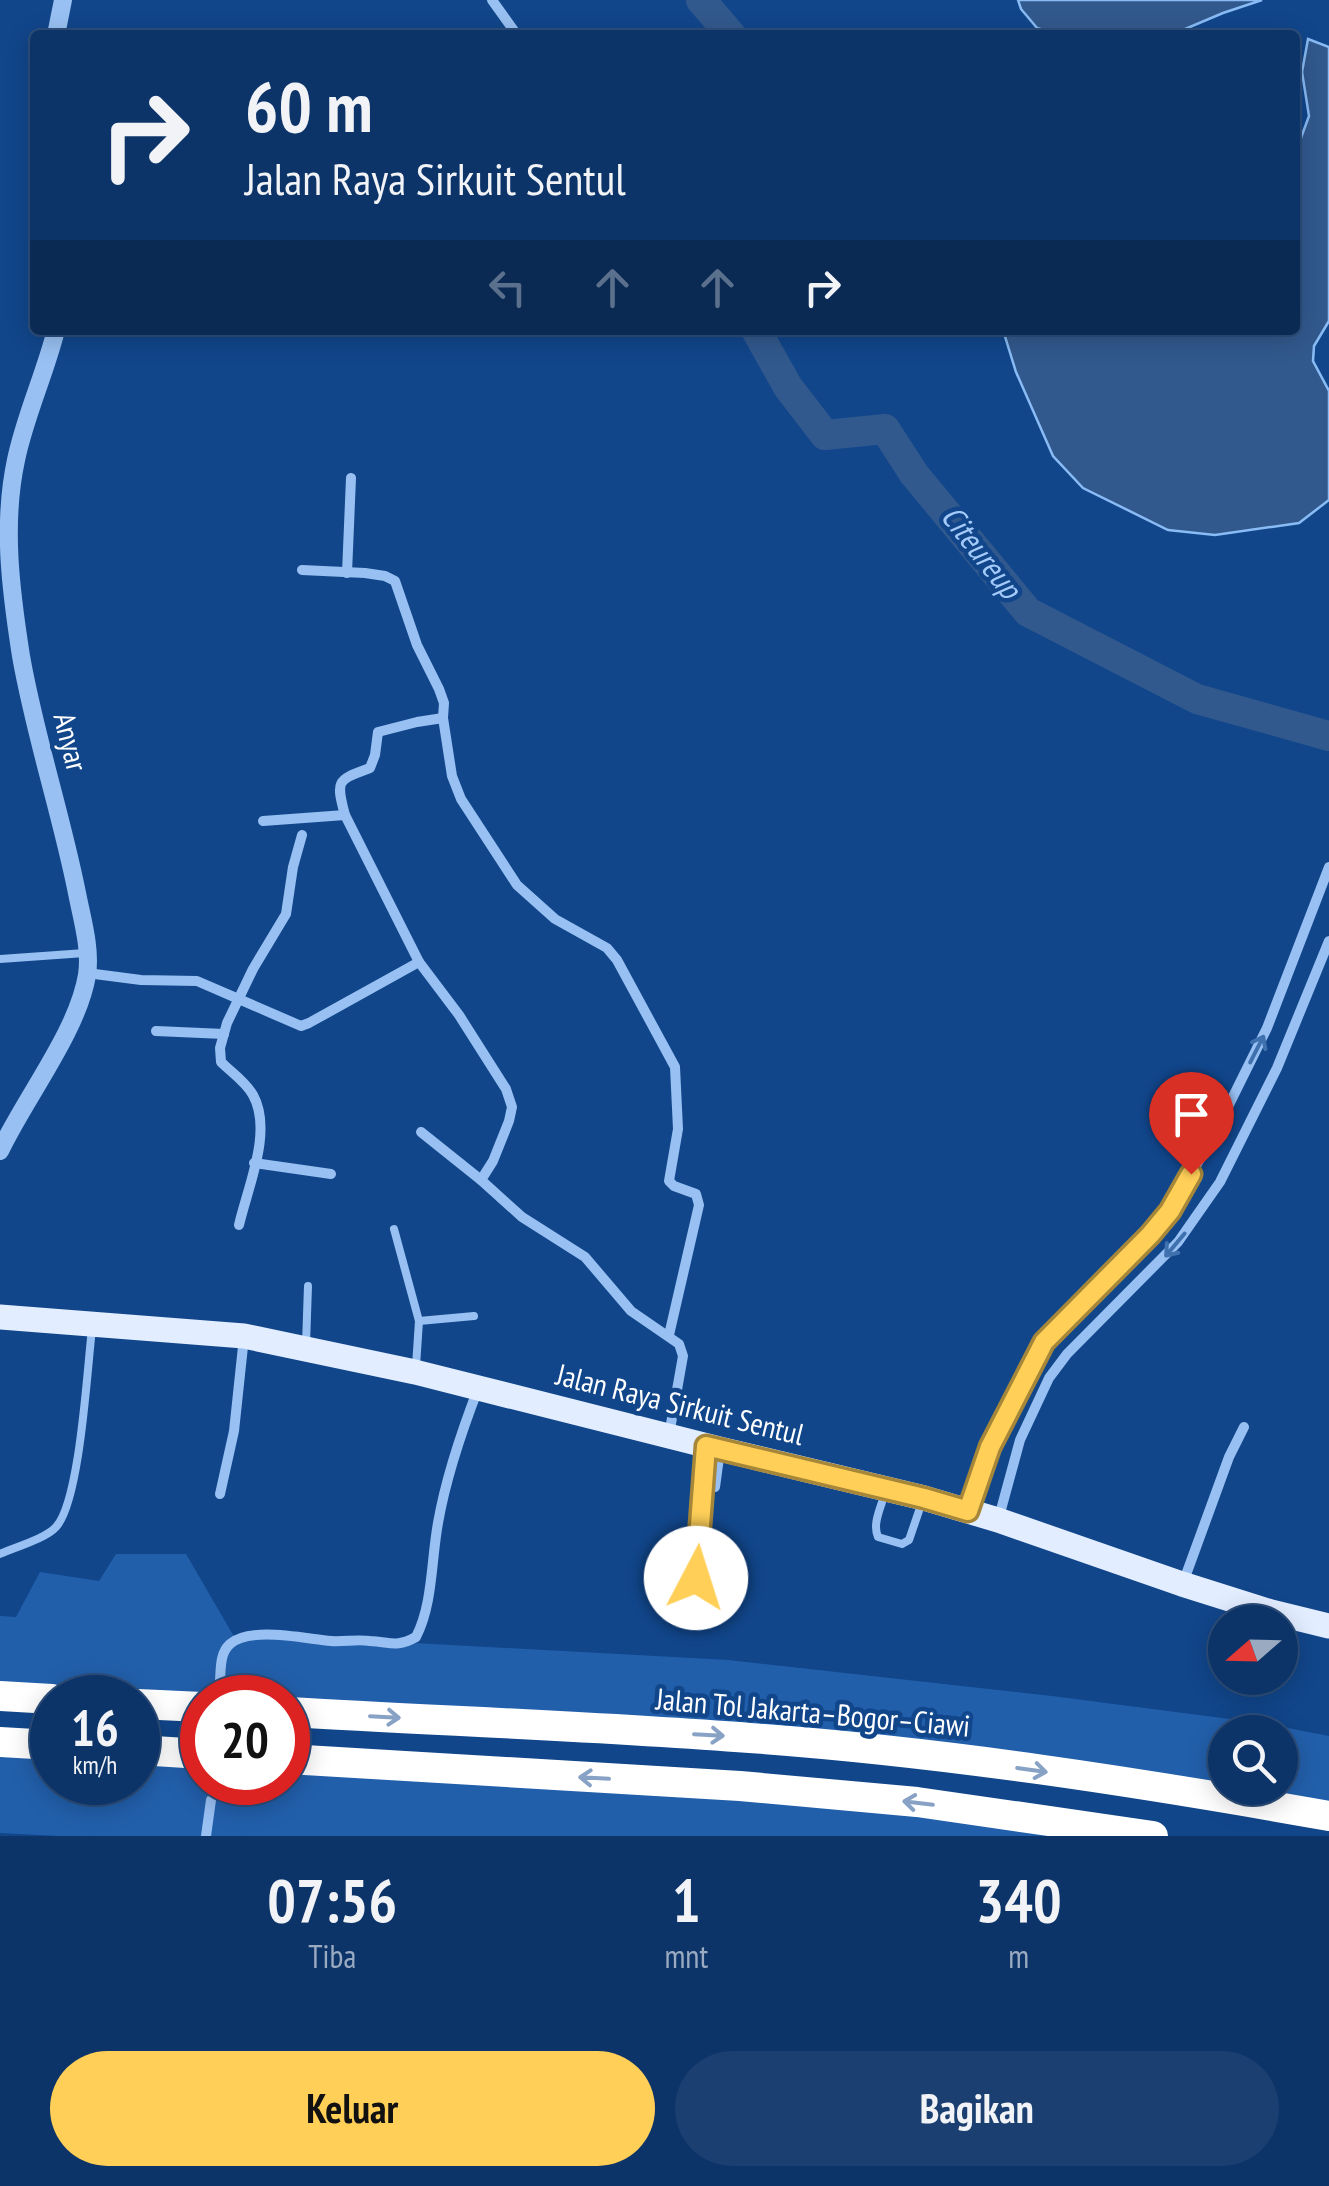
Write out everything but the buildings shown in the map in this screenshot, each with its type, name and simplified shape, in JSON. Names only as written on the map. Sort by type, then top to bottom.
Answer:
[{"type":"highway","points":[[0,1696],[30,1698]]},
{"type":"highway","name":"Jalan Tol Jakarta–Bogor–Ciawi","points":[[310,1713],[751,1738],[1140,1784],[1329,1816]]},
{"type":"highway","points":[[0,1742],[30,1744]]},
{"type":"highway","points":[[310,1760],[740,1786],[900,1800],[1153,1836]]},
{"type":"main road","name":"Jalan Raya Sirkuit Sentul","points":[[0,1317],[244,1336],[414,1372],[924,1498],[1182,1584],[1329,1626]]},
{"type":"street","points":[[57,30],[63,0]]},
{"type":"street","points":[[492,0],[513,30]]},
{"type":"street","name":"Anyar","points":[[0,1151],[67,1030],[87,974],[88,952],[68,851],[22,656],[4,556],[15,462],[54,335]]},
{"type":"street","points":[[347,572],[350,478]]},
{"type":"street","points":[[302,570],[385,576],[395,582],[417,645],[444,703],[443,718],[456,790],[517,885],[555,919],[607,948],[618,960],[675,1067],[678,1128],[669,1181],[696,1194],[698,1205],[669,1335]]},
{"type":"street","points":[[443,718],[378,732],[370,768],[348,775],[340,788],[345,815],[420,962],[506,1089],[512,1107],[502,1141],[481,1180]]},
{"type":"street","points":[[262,821],[345,815]]},
{"type":"street","points":[[238,1224],[260,1152],[262,1122],[253,1095],[236,1073],[220,1062],[220,1048],[226,1022],[252,969],[286,914],[302,835]]},
{"type":"street","points":[[968,1511],[990,1447],[1044,1342],[1170,1211],[1216,1131],[1268,1028],[1329,866]]},
{"type":"street","points":[[998,1520],[1020,1440],[1049,1378],[1066,1354],[1157,1266],[1204,1209],[1278,1068],[1329,941]]},
{"type":"street","points":[[87,974],[141,980],[197,980],[302,1026],[420,962]]},
{"type":"street","points":[[156,1030],[224,1034]]},
{"type":"street","points":[[421,1132],[522,1216],[585,1256],[638,1318],[678,1344],[683,1356],[668,1436]]},
{"type":"street","points":[[254,1163],[330,1174]]},
{"type":"street","points":[[220,1494],[234,1432],[244,1336]]},
{"type":"street","points":[[220,1675],[228,1645],[250,1636],[370,1640],[396,1645],[416,1637],[428,1606],[438,1519],[454,1453],[478,1388]]},
{"type":"street","points":[[1011,1404],[1032,1412]]},
{"type":"street","points":[[1182,1584],[1228,1457],[1244,1427]]},
{"type":"street","points":[[713,1447],[715,1486]]},
{"type":"street","points":[[206,1836],[210,1805]]},
{"type":"lane","points":[[0,959],[88,952]]},
{"type":"lane","points":[[394,1229],[419,1321],[414,1372]]},
{"type":"lane","points":[[306,1348],[308,1286]]},
{"type":"lane","points":[[419,1321],[474,1316]]},
{"type":"lane","points":[[0,1554],[50,1533],[67,1510],[74,1482],[93,1322]]},
{"type":"lane","points":[[696,1578],[713,1447]]},
{"type":"lane","points":[[886,1488],[874,1527],[876,1534],[902,1544],[909,1540],[924,1498]]},
{"type":"shaded area","points":[[1018,0],[1262,0],[1183,30],[1044,30],[1037,28]]},
{"type":"shaded area","points":[[1308,39],[1329,47],[1329,321],[1314,346],[1313,361],[1329,391],[1329,500],[1299,523],[1215,535],[1168,530],[1083,488],[1053,456],[1016,372],[1005,335],[1300,335],[1300,140],[1309,116],[1302,72]]},
{"type":"shaded area","points":[[116,1554],[186,1554],[236,1640],[284,1636],[728,1660],[1208,1716],[1208,1795],[310,1700],[310,1675],[180,1675],[180,1697],[160,1697],[160,1675],[30,1675],[30,1696],[0,1696],[0,1616],[16,1617],[40,1572],[99,1581]]},
{"type":"shaded area","points":[[1298,1730],[1329,1736],[1329,1816],[1267,1805],[1298,1805]]},
{"type":"shaded area","points":[[0,1742],[30,1744],[30,1805],[160,1805],[160,1751],[180,1753],[180,1805],[310,1805],[310,1761],[1153,1836],[59,1836],[0,1833]]},
{"type":"waterway","name":"Citeureup","points":[[701,0],[727,30]]},
{"type":"waterway","name":"Citeureup","points":[[759,335],[788,387],[825,435],[885,429],[914,474],[1028,612],[1197,699],[1329,736]]},
{"type":"route","points":[[696,1578],[706,1446],[968,1511],[990,1447],[1044,1342],[1150,1235],[1170,1211],[1191,1174]]}]
